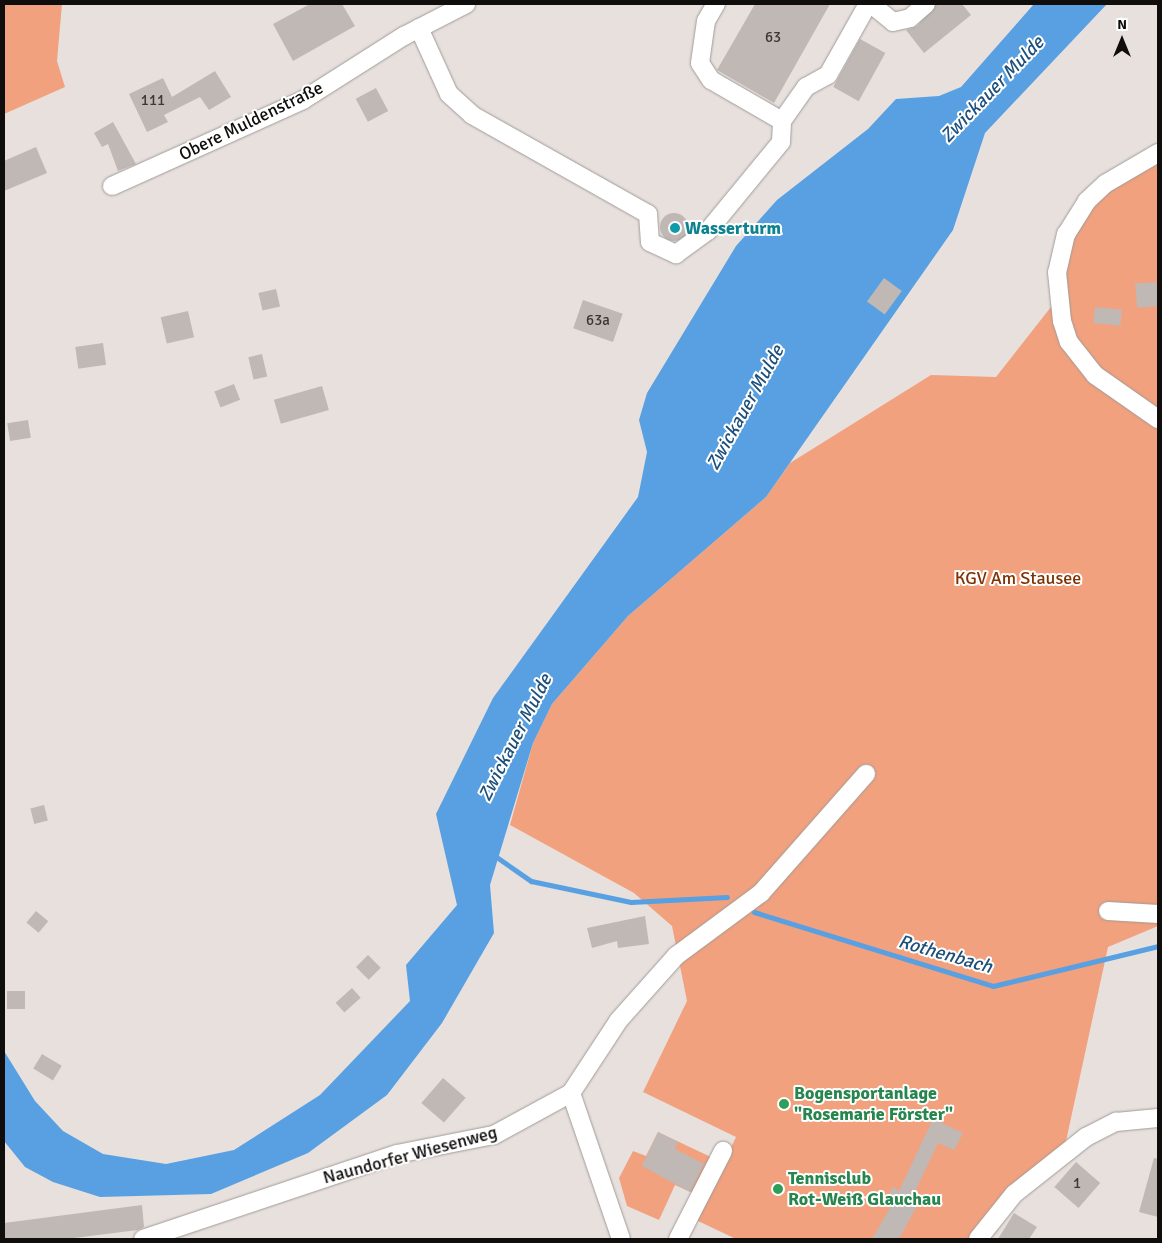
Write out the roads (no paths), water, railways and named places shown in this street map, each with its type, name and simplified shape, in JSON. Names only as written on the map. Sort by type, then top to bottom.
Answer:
[{"type":"street","name":"Obere Muldenstraße","points":[[112,186],[303,100],[419,28],[466,4]]},
{"type":"street","points":[[716,4],[706,21],[700,64],[711,80],[782,121]]},
{"type":"street","points":[[419,28],[449,94],[472,115],[648,214],[646,233],[666,253],[693,246],[757,176],[781,142],[782,121],[806,87],[828,75],[869,4],[893,22],[910,18],[926,4]]},
{"type":"street","points":[[1158,153],[1105,184],[1075,217],[1060,254],[1058,298],[1070,342],[1082,359],[1095,374],[1158,419]]},
{"type":"street","name":"Naundorfer Wiesenweg","points":[[143,1239],[397,1154],[494,1135],[571,1093],[619,1020],[676,956],[761,893],[866,774]]},
{"type":"street","points":[[1108,911],[1158,914]]},
{"type":"street","points":[[571,1093],[621,1239]]},
{"type":"street","points":[[978,1239],[1014,1194],[1086,1137],[1116,1122],[1158,1118]]},
{"type":"street","points":[[678,1239],[723,1151]]},
{"type":"water","name":"Zwickauer Mulde","points":[[1034,4],[1107,4],[985,133],[953,230],[766,497],[628,616],[552,704],[533,743],[490,885],[494,933],[442,1023],[387,1095],[308,1153],[211,1194],[100,1197],[53,1182],[25,1167],[4,1141],[4,1051],[35,1101],[63,1131],[103,1154],[166,1164],[234,1150],[320,1095],[410,1001],[406,965],[457,905],[436,814],[493,698],[638,497],[647,452],[639,420],[647,393],[736,246],[777,200],[868,129],[896,99],[939,96],[961,87]]},
{"type":"waterway","name":"Rothenbach","points":[[495,856],[531,881],[631,902],[727,897]]},
{"type":"waterway","name":"Rothenbach","points":[[754,912],[993,986],[1158,946]]},
{"type":"place","name":"Wasserturm","points":[[675,228]]},
{"type":"place","name":"Bogensportanlage \"Rosemarie Förster\"","points":[[784,1104]]},
{"type":"place","name":"Tennisclub Rot-Weiß Glauchau","points":[[778,1189]]},
{"type":"park label","name":"KGV Am Stausee","points":[[1018,578]]}]
